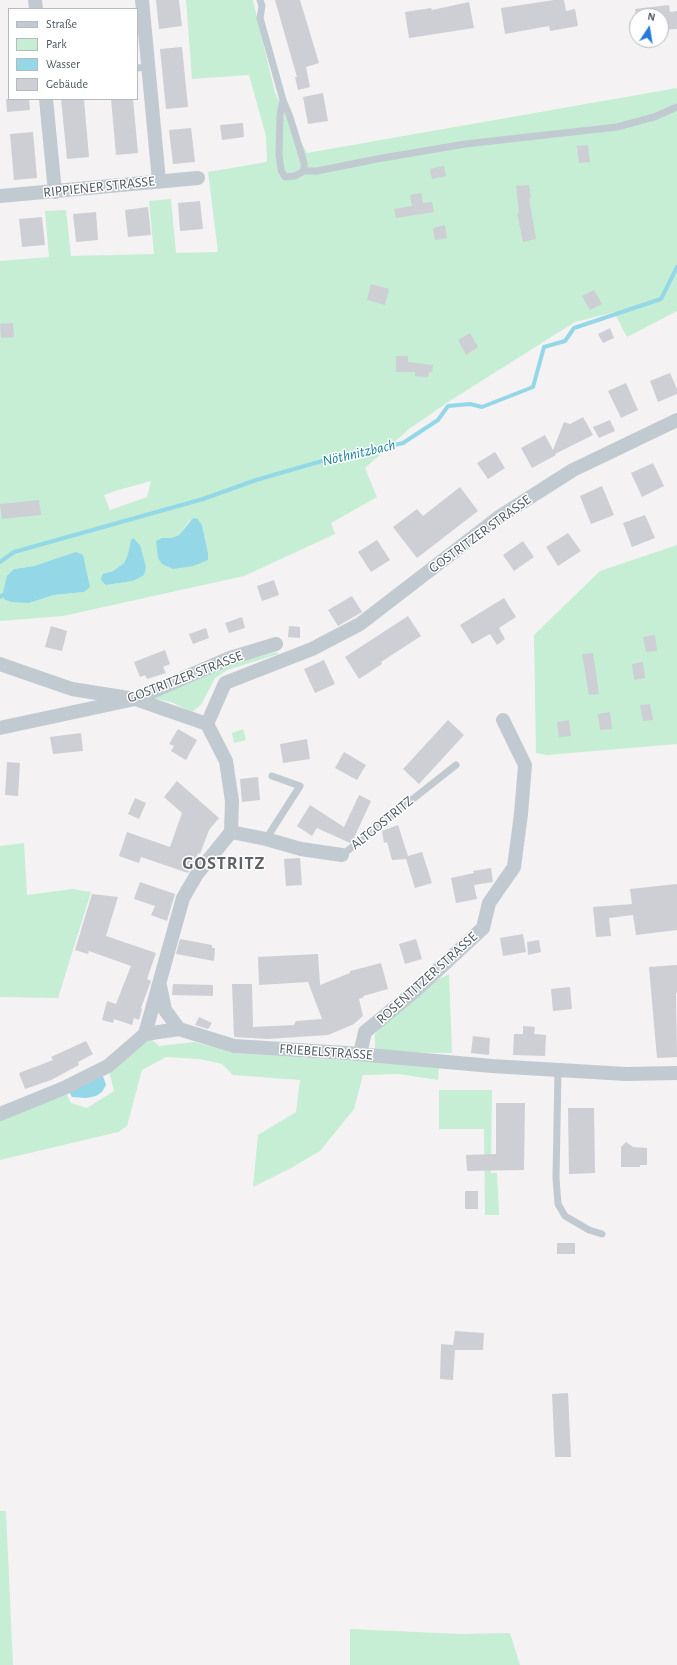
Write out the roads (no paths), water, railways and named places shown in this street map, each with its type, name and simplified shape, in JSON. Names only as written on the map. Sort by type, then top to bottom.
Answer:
[{"type":"street","points":[[142,0],[143,68],[159,180]]},
{"type":"street","points":[[46,100],[55,192]]},
{"type":"street","name":"RIPPIENER STRASSE","points":[[0,196],[55,192],[159,180],[198,178]]},
{"type":"street","name":"GOSTRITZER STRASSE","points":[[207,724],[225,683],[312,650],[360,624],[499,516],[573,470],[677,420]]},
{"type":"street","name":"GOSTRITZER STRASSE","points":[[0,728],[135,699],[230,658],[276,644]]},
{"type":"street","points":[[0,664],[72,689],[135,699],[207,724],[226,761],[232,801],[230,832],[197,874],[183,898],[145,1034],[108,1066],[64,1088],[0,1114]]},
{"type":"street","name":"ROSENTITZER STRASSE","points":[[360,1054],[365,1032],[414,991],[483,928],[489,903],[514,867],[521,814],[525,765],[504,720]]},
{"type":"street","name":"ALTGOSTRITZ","points":[[230,832],[266,839],[301,849],[342,855]]},
{"type":"street","points":[[159,983],[165,1010],[179,1029]]},
{"type":"street","name":"FRIEBELSTRASSE","points":[[145,1034],[179,1029],[234,1046],[360,1054],[464,1065],[626,1074],[677,1073]]},
{"type":"lane","points":[[260,0],[262,6],[260,18],[283,100],[300,147],[304,171]]},
{"type":"lane","points":[[283,100],[280,115],[279,155],[280,170],[285,177],[295,176],[304,171],[317,171],[465,144],[617,127],[654,117],[677,107]]},
{"type":"lane","name":"ALTGOSTRITZ","points":[[342,855],[456,765]]},
{"type":"lane","points":[[266,839],[300,786],[272,776]]},
{"type":"lane","points":[[558,1070],[556,1178],[558,1204],[565,1216],[574,1223],[602,1234]]},
{"type":"water","points":[[193,518],[198,519],[202,525],[208,560],[193,566],[173,569],[162,564],[158,558],[156,541],[162,538],[172,538],[179,535]]},
{"type":"water","points":[[133,538],[140,545],[146,567],[144,575],[133,581],[106,585],[101,580],[102,574],[113,571],[124,563],[128,554],[131,540]]},
{"type":"water","points":[[76,552],[83,555],[90,587],[84,592],[54,595],[29,603],[11,602],[4,599],[3,592],[7,576],[14,569],[34,566]]},
{"type":"water","points":[[99,1075],[103,1076],[106,1085],[102,1092],[96,1096],[86,1098],[72,1097],[68,1090]]},
{"type":"waterway","name":"Nöthnitzbach","points":[[0,562],[14,552],[203,499],[256,480],[322,461],[403,443],[438,420],[448,406],[470,404],[482,407],[533,387],[544,347],[565,341],[574,328],[661,299],[677,267]]},
{"type":"district","name":"GOSTRITZ","points":[[224,864]]}]
